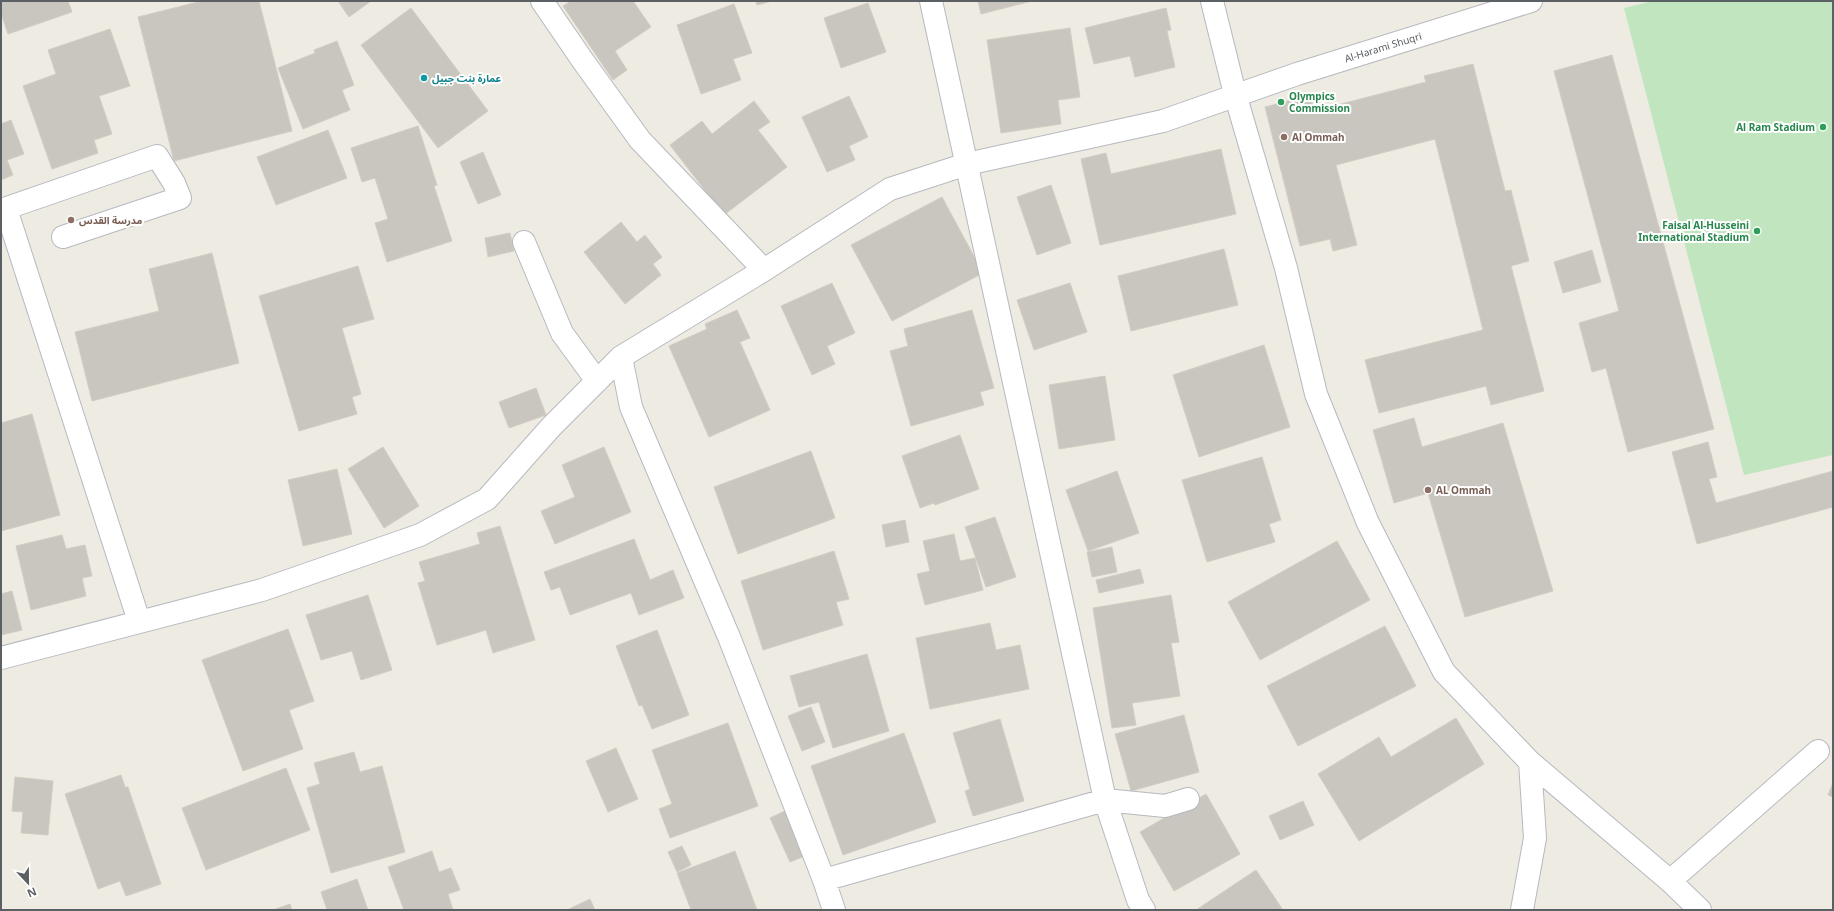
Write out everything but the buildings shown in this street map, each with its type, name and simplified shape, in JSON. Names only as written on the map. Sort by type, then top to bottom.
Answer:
[{"type":"street","points":[[542,1],[640,140],[764,270]]},
{"type":"street","points":[[930,1],[967,164],[1105,800],[1138,900],[1144,910]]},
{"type":"street","points":[[1212,1],[1235,94],[1286,268],[1316,394],[1368,523],[1444,672],[1530,762],[1670,881],[1700,910]]},
{"type":"street","name":"Al-Harami Shuqri","points":[[1,658],[262,590],[420,535],[487,499],[551,427],[621,357],[764,270],[890,189],[967,164],[1163,121],[1235,94],[1531,1]]},
{"type":"street","points":[[63,237],[180,198],[174,183],[157,156],[3,210],[139,621]]},
{"type":"street","points":[[524,242],[562,333],[597,381]]},
{"type":"street","points":[[621,357],[631,407],[729,638],[824,880],[834,910]]},
{"type":"street","points":[[1670,881],[1818,751]]},
{"type":"street","points":[[1522,910],[1535,838],[1530,762]]},
{"type":"street","points":[[824,880],[1105,800],[1165,806],[1188,799]]},
{"type":"green space","name":"Faisal Al-Husseini International Stadium","points":[[1653,1],[1833,1],[1833,455],[1744,475],[1624,8]]},
{"type":"place","name":"عمارة بنت جبيل","points":[[424,78]]},
{"type":"place","name":"Olympics Commission","points":[[1281,102]]},
{"type":"place","name":"Al Ram Stadium","points":[[1823,127]]},
{"type":"place","name":"Al Ommah","points":[[1284,137]]},
{"type":"place","name":"مدرسة القدس","points":[[71,220]]},
{"type":"place","name":"Faisal Al-Husseini International Stadium","points":[[1757,231]]},
{"type":"place","name":"AL Ommah","points":[[1428,490]]}]
